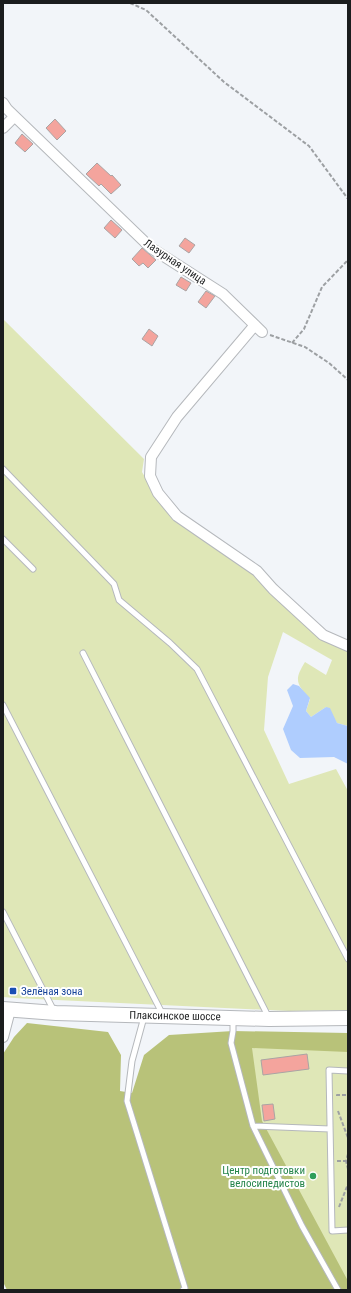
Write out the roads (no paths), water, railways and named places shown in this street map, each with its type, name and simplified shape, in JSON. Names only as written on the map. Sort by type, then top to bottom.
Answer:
[{"type":"main road","name":"Плаксинское шоссе","points":[[7,1009],[56,1013],[144,1016],[269,1019],[348,1018]]},
{"type":"street","name":"Лазурная улица","points":[[3,103],[14,117],[150,248],[223,294],[258,329],[177,417],[150,457],[150,476],[158,493],[177,516],[257,571],[273,589],[324,636],[348,646]]},
{"type":"street","points":[[3,128],[14,117]]},
{"type":"street","points":[[3,1037],[7,1009]]},
{"type":"lane","points":[[3,469],[114,584],[119,600],[170,643],[197,669],[348,959]]},
{"type":"lane","points":[[3,539],[33,569]]},
{"type":"lane","points":[[83,653],[269,1019]]},
{"type":"lane","points":[[3,705],[164,1016]]},
{"type":"lane","points":[[3,912],[56,1013]]},
{"type":"lane","points":[[144,1016],[132,1061],[127,1101],[185,1288],[183,1290]]},
{"type":"lane","points":[[233,1018],[231,1042],[253,1126],[302,1226],[338,1290]]},
{"type":"lane","points":[[348,1070],[329,1070],[332,1231],[348,1230]]},
{"type":"lane","points":[[253,1126],[330,1129]]},
{"type":"water","points":[[293,684],[299,686],[310,698],[306,711],[311,717],[326,707],[330,708],[337,723],[348,726],[348,764],[334,757],[300,758],[291,750],[283,729],[293,706],[287,690]]},
{"type":"place","name":"Зелёная зона","points":[[13,991]]},
{"type":"place","name":"Центр подготовки велосипедистов","points":[[313,1176]]}]
